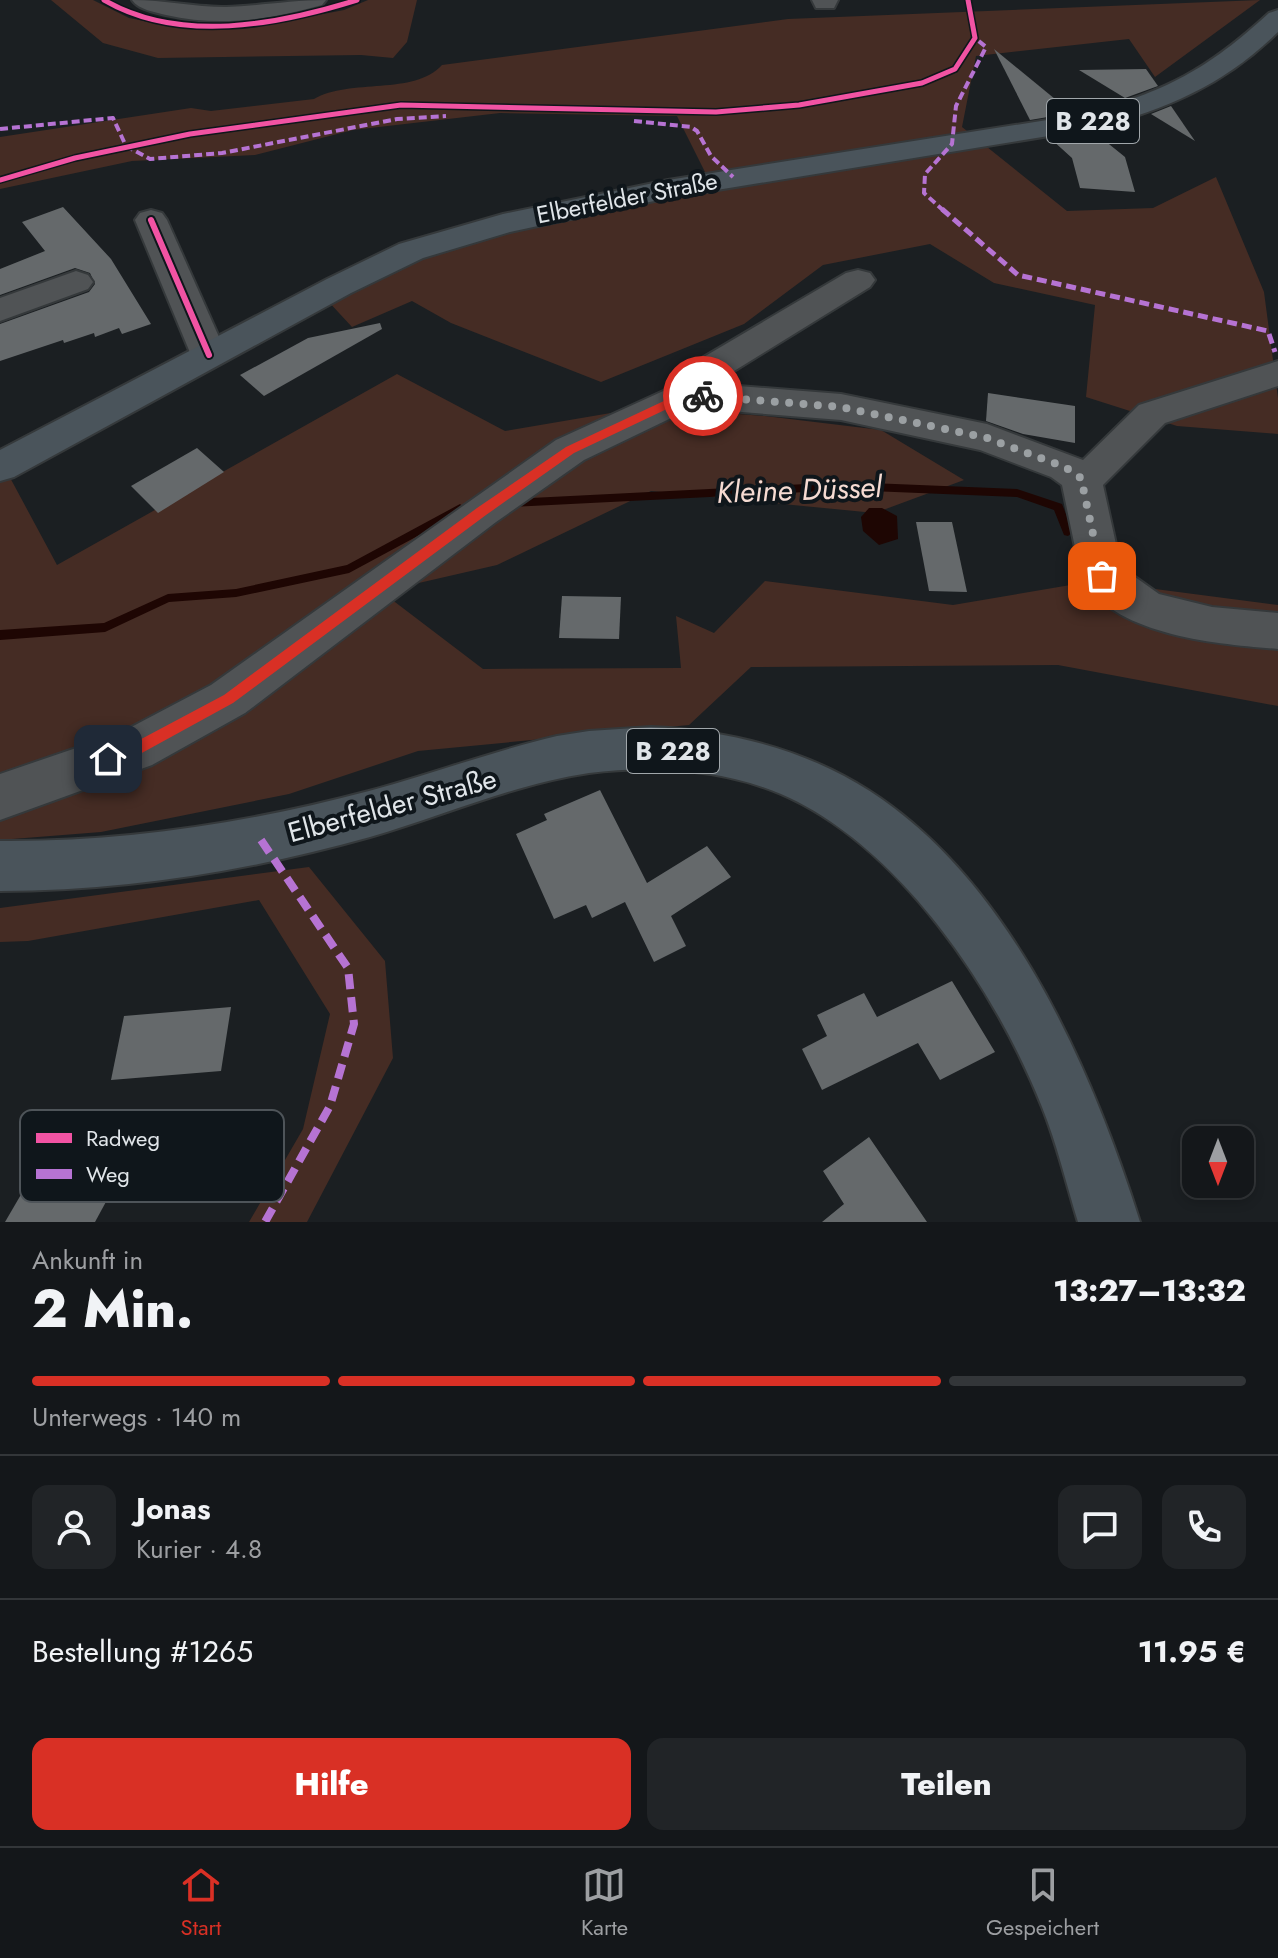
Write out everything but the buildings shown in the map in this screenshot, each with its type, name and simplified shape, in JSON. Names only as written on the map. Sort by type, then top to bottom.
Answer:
[{"type":"main road","name":"Elberfelder Straße","points":[[0,467],[411,251],[503,224],[681,186],[1038,131],[1127,111],[1172,93],[1224,66],[1278,18]]},
{"type":"main road","name":"Elberfelder Straße","points":[[0,866],[36,867],[144,858],[261,840],[368,814],[550,761],[620,749],[693,752],[752,762],[797,778],[852,807],[918,865],[978,937],[1037,1031],[1083,1135],[1109,1222]]},
{"type":"street","points":[[145,0],[161,6],[210,13],[243,12],[308,1]]},
{"type":"street","points":[[151,220],[209,355]]},
{"type":"street","points":[[687,395],[693,380],[858,280]]},
{"type":"street","points":[[0,310],[76,282]]},
{"type":"street","points":[[1081,478],[1094,473],[1152,414],[1278,373]]},
{"type":"street","points":[[0,797],[135,750],[228,699],[482,511],[570,450],[687,395],[841,407],[973,435],[1065,467],[1081,478],[1102,576],[1147,609],[1212,625],[1278,631]]},
{"type":"shaded area","points":[[51,0],[93,0],[129,18],[179,28],[261,26],[344,10],[368,0],[417,0],[407,42],[393,58],[361,55],[158,58],[103,43]]},
{"type":"shaded area","points":[[1260,0],[1155,77],[1129,39],[976,56],[962,127],[1067,211],[1153,208],[1216,177],[1264,292],[1278,398],[1278,434],[1177,426],[1086,397],[1095,305],[994,283],[930,244],[823,265],[744,324],[601,382],[451,323],[412,301],[352,327],[327,300],[424,253],[712,186],[677,116],[500,113],[353,130],[255,155],[132,161],[0,189],[0,137],[191,108],[211,111],[314,99],[345,89],[415,80],[442,65],[788,19]]},
{"type":"shaded area","points":[[397,374],[505,431],[646,407],[765,416],[881,430],[964,480],[875,513],[651,491],[497,565],[397,588],[391,599],[483,669],[681,668],[676,616],[714,633],[765,581],[953,605],[1094,581],[1278,605],[1278,706],[1058,665],[751,667],[689,725],[418,751],[289,794],[101,832],[0,840],[0,459],[57,565]]},
{"type":"shaded area","points":[[869,508],[882,508],[897,516],[898,539],[879,545],[863,531],[861,517]]},
{"type":"shaded area","points":[[309,867],[385,961],[393,1058],[307,1222],[249,1222],[261,1202],[284,1202],[284,1162],[303,1129],[330,1014],[259,900],[28,941],[0,942],[0,908]]},
{"type":"waterway","name":"Kleine Düssel","points":[[511,503],[846,486],[1017,493],[1058,507],[1068,532]]},
{"type":"waterway","name":"Kleine Düssel","points":[[0,635],[105,627],[168,598],[236,593],[349,569],[460,508]]},
{"type":"marked path","points":[[972,42],[975,38],[986,47],[956,106],[952,144],[925,174],[924,193],[1018,275],[1268,331],[1275,352]]},
{"type":"marked path","points":[[0,129],[113,118],[126,146],[150,159],[222,153],[397,119],[446,116]]},
{"type":"marked path","points":[[634,121],[691,127],[697,131],[711,156],[733,177]]},
{"type":"marked path","points":[[261,840],[348,968],[354,1024],[330,1106],[284,1188]]},
{"type":"marked path","points":[[265,1222],[276,1202]]},
{"type":"cycle path","points":[[104,0],[128,14],[192,26],[264,22],[357,0]]},
{"type":"cycle path","points":[[0,180],[75,158],[190,134],[401,105],[716,112],[799,105],[922,83],[955,69],[975,38],[968,0]]},
{"type":"cycle path","points":[[151,220],[209,355]]},
{"type":"way so far","points":[[703,396],[841,407],[987,438],[1065,467],[1081,478],[1102,576]]},
{"type":"route","points":[[108,759],[135,750],[228,699],[482,511],[570,450],[687,395],[703,396]]}]
